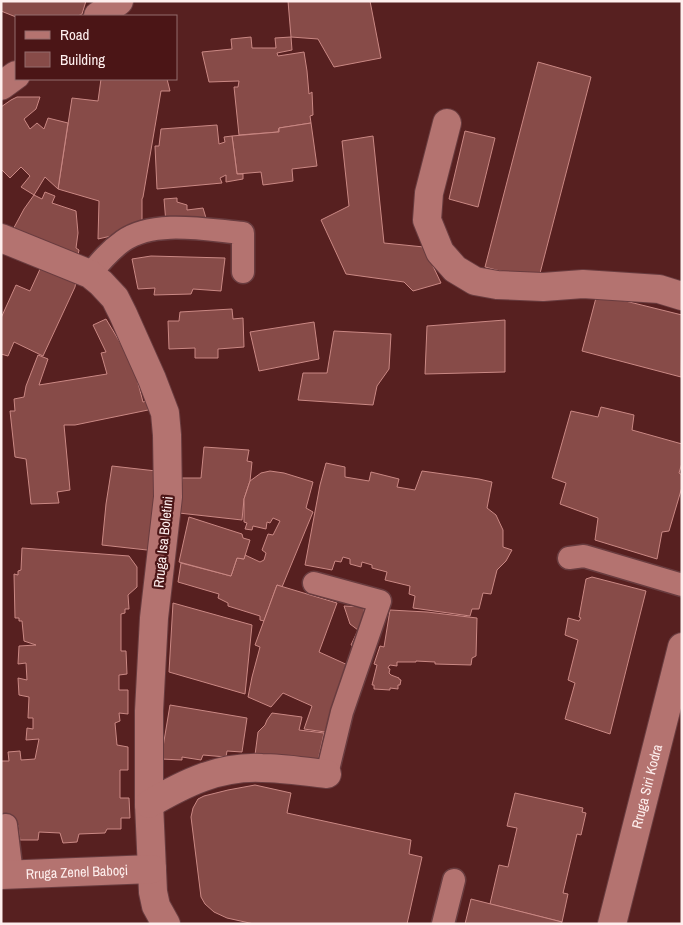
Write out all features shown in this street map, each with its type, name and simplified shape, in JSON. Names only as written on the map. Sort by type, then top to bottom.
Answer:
[{"type":"street","points":[[99,15],[119,1]]},
{"type":"street","points":[[1,86],[15,76]]},
{"type":"street","points":[[447,124],[429,193],[427,220],[440,252],[455,269],[475,281],[497,285],[543,287],[583,284],[659,289],[682,296]]},
{"type":"street","name":"Rruga Isa Boletini","points":[[1,238],[90,274],[101,283],[115,298],[124,314],[165,413],[168,497],[154,618],[151,665],[149,804],[153,892],[156,906],[166,924]]},
{"type":"street","name":"Rruga Siri Kodra","points":[[612,924],[676,689],[682,647]]},
{"type":"street","points":[[149,804],[188,782],[217,772],[261,768],[328,774]]},
{"type":"street","name":"Rruga Zenel Baboçi","points":[[6,874],[152,869]]},
{"type":"lane","points":[[90,274],[111,251],[133,235],[152,230],[188,228],[243,233],[243,272]]},
{"type":"lane","points":[[569,558],[584,556],[682,585]]},
{"type":"lane","points":[[314,583],[380,601],[342,712],[328,774]]},
{"type":"lane","points":[[6,825],[6,874]]},
{"type":"lane","points":[[443,924],[454,880]]},
{"type":"building","points":[[1,1],[86,1],[80,15],[15,15],[15,17],[1,11]]},
{"type":"building","points":[[288,1],[370,1],[381,58],[334,67],[318,39],[291,37]]},
{"type":"building","points":[[251,37],[252,48],[276,48],[275,38],[291,37],[292,50],[277,53],[278,56],[304,52],[309,94],[312,92],[313,115],[310,116],[311,123],[279,128],[278,132],[239,135],[234,87],[238,87],[239,81],[209,82],[202,52],[232,49],[231,39]]},
{"type":"building","points":[[538,62],[591,77],[538,281],[485,267]]},
{"type":"building","points":[[101,80],[167,80],[170,91],[161,91],[142,199],[142,229],[98,239],[99,201],[58,189],[72,98],[98,101]]},
{"type":"building","points":[[17,97],[40,97],[36,109],[24,119],[30,129],[37,123],[44,129],[48,118],[68,123],[58,189],[45,177],[34,195],[21,187],[30,176],[21,167],[10,178],[1,169],[1,107]]},
{"type":"building","points":[[311,123],[317,166],[292,169],[293,181],[263,185],[261,172],[237,174],[232,136],[279,132],[279,128]]},
{"type":"building","points":[[217,125],[219,144],[225,142],[224,137],[232,136],[237,174],[243,174],[243,179],[226,182],[226,175],[220,178],[222,183],[157,189],[155,146],[159,146],[161,129]]},
{"type":"building","points":[[465,131],[495,138],[478,207],[449,199]]},
{"type":"building","points":[[373,136],[384,243],[424,247],[441,283],[413,291],[404,282],[346,274],[321,220],[349,206],[342,141]]},
{"type":"building","points":[[45,192],[55,196],[52,203],[76,211],[78,233],[76,248],[79,250],[78,255],[10,235],[34,195],[42,199]]},
{"type":"building","points":[[177,198],[177,202],[187,205],[187,210],[203,208],[206,218],[166,223],[164,199]]},
{"type":"building","points":[[151,256],[225,258],[221,291],[193,289],[191,294],[154,295],[155,288],[138,289],[132,259]]},
{"type":"building","points":[[41,267],[76,281],[75,287],[43,356],[14,342],[8,356],[1,354],[1,318],[16,285],[30,291]]},
{"type":"building","points":[[597,294],[682,315],[681,377],[582,351]]},
{"type":"building","points":[[232,309],[233,319],[243,318],[244,347],[218,349],[218,358],[195,358],[195,348],[169,349],[168,321],[179,321],[180,312]]},
{"type":"building","points":[[106,319],[133,364],[143,402],[150,400],[153,409],[75,425],[64,425],[70,490],[57,492],[59,503],[31,504],[26,459],[15,457],[10,411],[15,411],[14,399],[24,397],[26,386],[38,355],[48,359],[39,385],[107,374],[101,353],[106,352],[93,325]]},
{"type":"building","points":[[505,320],[505,372],[425,374],[427,326]]},
{"type":"building","points":[[314,322],[319,359],[259,371],[250,332]]},
{"type":"building","points":[[334,331],[391,334],[389,369],[377,386],[373,405],[298,400],[303,373],[327,373]]},
{"type":"building","points":[[601,407],[634,415],[632,430],[682,444],[682,463],[679,473],[682,475],[682,487],[669,531],[662,532],[657,559],[595,540],[598,518],[560,504],[566,483],[552,478],[571,411],[598,417]]},
{"type":"building","points":[[204,447],[249,450],[247,461],[252,462],[250,481],[244,499],[242,520],[179,513],[182,478],[201,478]]},
{"type":"building","points":[[326,463],[345,467],[345,477],[369,481],[371,472],[399,479],[397,487],[415,490],[422,471],[492,482],[487,508],[496,515],[503,530],[503,547],[512,550],[506,561],[497,570],[491,594],[483,593],[479,609],[472,609],[470,616],[413,608],[415,596],[409,594],[410,586],[385,580],[387,572],[372,568],[372,565],[362,562],[361,567],[350,564],[350,559],[343,557],[341,562],[335,561],[332,570],[305,565]]},
{"type":"building","points":[[112,466],[165,472],[156,551],[102,545]]},
{"type":"building","points":[[270,471],[284,473],[313,482],[306,508],[313,512],[282,587],[277,585],[264,621],[260,620],[260,616],[228,606],[228,603],[218,598],[219,594],[178,582],[181,563],[231,576],[237,558],[244,559],[245,555],[260,562],[264,560],[266,553],[262,550],[268,534],[273,535],[280,521],[273,518],[270,523],[267,522],[266,529],[253,526],[252,530],[245,529],[247,523],[244,522],[244,499],[250,481],[261,473]]},
{"type":"building","points":[[189,517],[242,534],[243,538],[250,540],[244,559],[237,558],[231,576],[179,562]]},
{"type":"building","points":[[22,548],[129,556],[137,567],[137,587],[128,595],[129,609],[125,609],[125,613],[121,614],[121,651],[126,651],[127,674],[119,675],[119,690],[128,690],[128,714],[119,713],[120,721],[115,723],[117,745],[128,747],[128,770],[120,770],[120,798],[129,798],[130,818],[121,818],[121,829],[107,829],[105,833],[79,834],[77,842],[63,843],[60,833],[39,832],[38,840],[20,840],[18,825],[1,826],[1,761],[9,761],[8,752],[20,751],[21,760],[35,759],[39,739],[26,740],[27,728],[33,729],[33,718],[28,718],[29,697],[19,695],[18,678],[27,680],[26,663],[18,664],[19,646],[36,645],[24,641],[22,621],[19,621],[19,618],[15,618],[14,574],[18,575],[18,571],[21,570]]},
{"type":"building","points":[[592,577],[646,591],[610,734],[565,719],[575,683],[568,680],[578,640],[565,635],[568,618],[579,621],[581,618],[579,617],[586,579]]},
{"type":"building","points":[[277,585],[337,603],[319,652],[350,666],[325,732],[304,729],[312,706],[283,693],[271,707],[248,697],[260,647],[255,645]]},
{"type":"building","points":[[173,603],[252,625],[245,694],[169,672]]},
{"type":"building","points":[[344,606],[364,607],[364,634],[357,650],[351,645],[358,630],[350,624]]},
{"type":"building","points":[[390,610],[477,618],[476,656],[472,658],[471,665],[435,664],[435,662],[416,661],[397,662],[397,666],[390,665],[388,668],[391,675],[401,680],[398,689],[374,689],[374,685],[372,685],[377,665],[374,664],[380,646],[384,647]]},
{"type":"building","points":[[170,705],[247,718],[242,752],[227,751],[226,757],[203,755],[201,760],[182,757],[182,760],[161,759]]},
{"type":"building","points":[[272,713],[302,717],[299,730],[324,733],[318,760],[255,755],[258,732]]},
{"type":"building","points":[[255,785],[291,793],[287,813],[411,840],[409,854],[422,857],[407,924],[254,924],[227,918],[214,912],[205,904],[201,897],[191,817],[193,808],[198,799],[204,796]]},
{"type":"building","points":[[515,793],[583,808],[582,812],[586,813],[581,835],[577,834],[563,893],[568,894],[562,922],[490,904],[499,865],[508,867],[517,828],[507,826]]},
{"type":"building","points":[[471,899],[562,922],[561,924],[465,924]]}]
